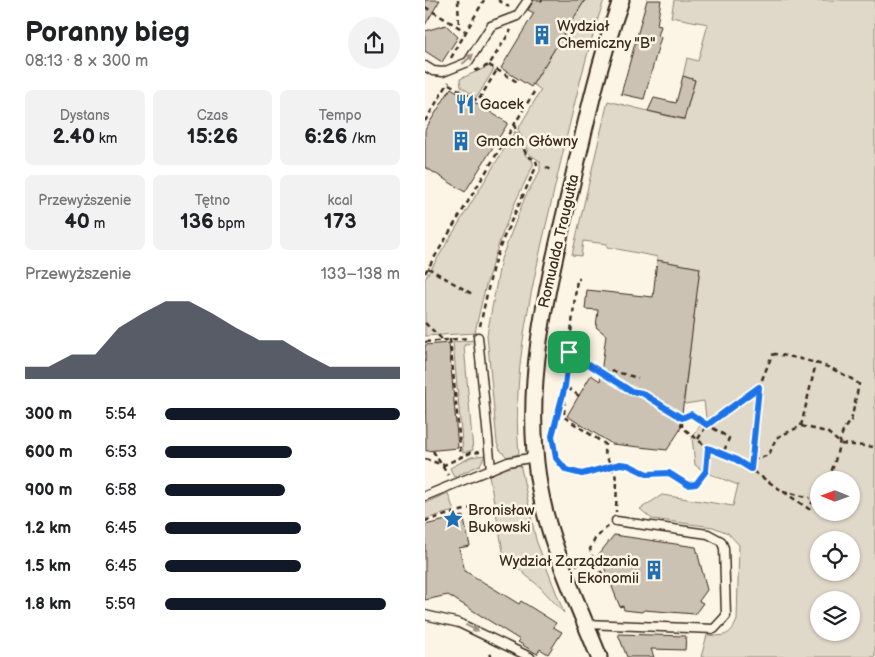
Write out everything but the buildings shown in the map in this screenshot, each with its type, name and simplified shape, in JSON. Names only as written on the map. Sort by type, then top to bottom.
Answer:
[{"type":"street","name":"Romualda Traugutta","points":[[598,657],[551,533],[542,498],[535,457],[532,412],[533,380],[545,300],[589,107],[621,0]]},
{"type":"lane","points":[[425,66],[433,71],[443,72],[468,62],[491,26],[517,16],[528,0]]},
{"type":"lane","points":[[478,337],[491,469]]},
{"type":"lane","points":[[425,496],[519,459],[535,457]]},
{"type":"lane","points":[[586,624],[714,628],[726,616],[725,548],[721,541],[708,534],[616,521]]},
{"type":"lane","points":[[425,615],[459,622],[530,657]]},
{"type":"path","points":[[458,0],[459,28]]},
{"type":"path","points":[[448,62],[484,0]]},
{"type":"path","points":[[425,7],[465,31]]},
{"type":"path","points":[[449,27],[451,23]]},
{"type":"path","points":[[489,65],[509,75],[519,83]]},
{"type":"path","points":[[448,83],[478,101],[497,70]]},
{"type":"path","points":[[443,90],[448,93]]},
{"type":"path","points":[[425,273],[534,92]]},
{"type":"path","points":[[478,337],[496,257],[517,204],[537,165],[536,160],[527,156],[514,125]]},
{"type":"path","points":[[546,166],[553,171]]},
{"type":"path","points":[[428,268],[472,294]]},
{"type":"path","points":[[580,279],[577,279],[565,386],[564,417],[605,444],[604,451],[617,479],[616,521],[595,539],[590,549],[594,561],[609,585],[612,584]]},
{"type":"path","points":[[425,323],[443,340]]},
{"type":"path","points":[[425,342],[462,338]]},
{"type":"path","points":[[450,340],[461,457]]},
{"type":"path","points":[[558,350],[569,352],[631,391],[642,393],[682,418]]},
{"type":"path","points":[[751,469],[759,387],[772,355],[798,358],[816,363],[845,374],[859,384],[851,420],[844,426],[841,444],[833,471]]},
{"type":"path","points":[[801,426],[816,363]]},
{"type":"path","points":[[605,375],[609,370],[638,378]]},
{"type":"path","points":[[565,386],[579,396]]},
{"type":"path","points":[[565,386],[552,436],[556,458],[566,470],[572,473],[582,474],[611,466],[628,465],[647,474],[669,473],[688,485],[696,484],[706,471],[708,448]]},
{"type":"path","points":[[698,439],[707,425],[759,387]]},
{"type":"path","points":[[682,418],[691,414],[729,438],[723,454]]},
{"type":"path","points":[[682,418],[682,427],[708,448],[751,469],[779,490],[809,509],[810,507]]},
{"type":"path","points":[[753,460],[769,455],[776,438],[801,426],[827,432],[841,444],[875,447]]},
{"type":"path","points":[[433,450],[447,472]]},
{"type":"path","points":[[425,459],[444,465],[470,453]]},
{"type":"path","points":[[779,490],[810,498]]},
{"type":"path","points":[[425,521],[475,507]]},
{"type":"path","points":[[440,517],[441,521]]},
{"type":"shaded area","points":[[585,0],[604,0],[576,99],[525,325],[518,389],[519,454],[507,457],[500,450],[497,443],[487,335],[501,259],[525,197],[540,171],[540,161],[529,154],[518,129],[541,90],[533,84]]},
{"type":"shaded area","points":[[674,0],[875,0],[875,657],[701,657],[707,635],[718,636],[726,634],[732,629],[737,620],[739,545],[728,533],[713,527],[652,519],[640,509],[662,495],[733,506],[738,485],[707,473],[695,465],[692,437],[706,417],[704,401],[685,404],[684,402],[699,268],[657,260],[658,257],[607,247],[607,244],[583,241],[581,256],[572,255],[608,101],[684,120],[695,80],[683,76],[687,58],[698,61],[708,24],[671,17]]},
{"type":"shaded area","points":[[489,66],[494,69],[477,97],[461,87],[460,79]]},
{"type":"shaded area","points":[[515,131],[526,156],[533,161],[533,166],[513,207],[498,247],[485,289],[475,333],[425,336],[425,279]]},
{"type":"shaded area","points":[[475,340],[476,344],[464,345],[473,450],[463,453],[453,342]]},
{"type":"shaded area","points":[[485,455],[480,465],[454,477],[450,468],[471,457]]},
{"type":"shaded area","points":[[520,463],[536,540],[564,613],[540,587],[504,557],[489,475]]},
{"type":"shaded area","points":[[448,493],[454,511],[425,519],[425,503]]},
{"type":"place","name":"Wydział Chemiczny \"B\"","points":[[542,35]]},
{"type":"place","name":"Gacek","points":[[465,104]]},
{"type":"place","name":"Gmach Główny","points":[[461,141]]},
{"type":"place","name":"Bronisław Bukowski","points":[[453,519]]},
{"type":"place","name":"Wydział Zarządzania i Ekonomii","points":[[654,570]]},
{"type":"route","points":[[569,352],[631,391],[642,393],[682,418],[691,414],[707,425],[759,387],[751,469],[735,459],[708,448],[706,471],[702,479],[696,484],[688,485],[669,473],[647,474],[628,465],[620,464],[582,474],[566,470],[556,458],[552,436],[565,386],[569,352]]}]
